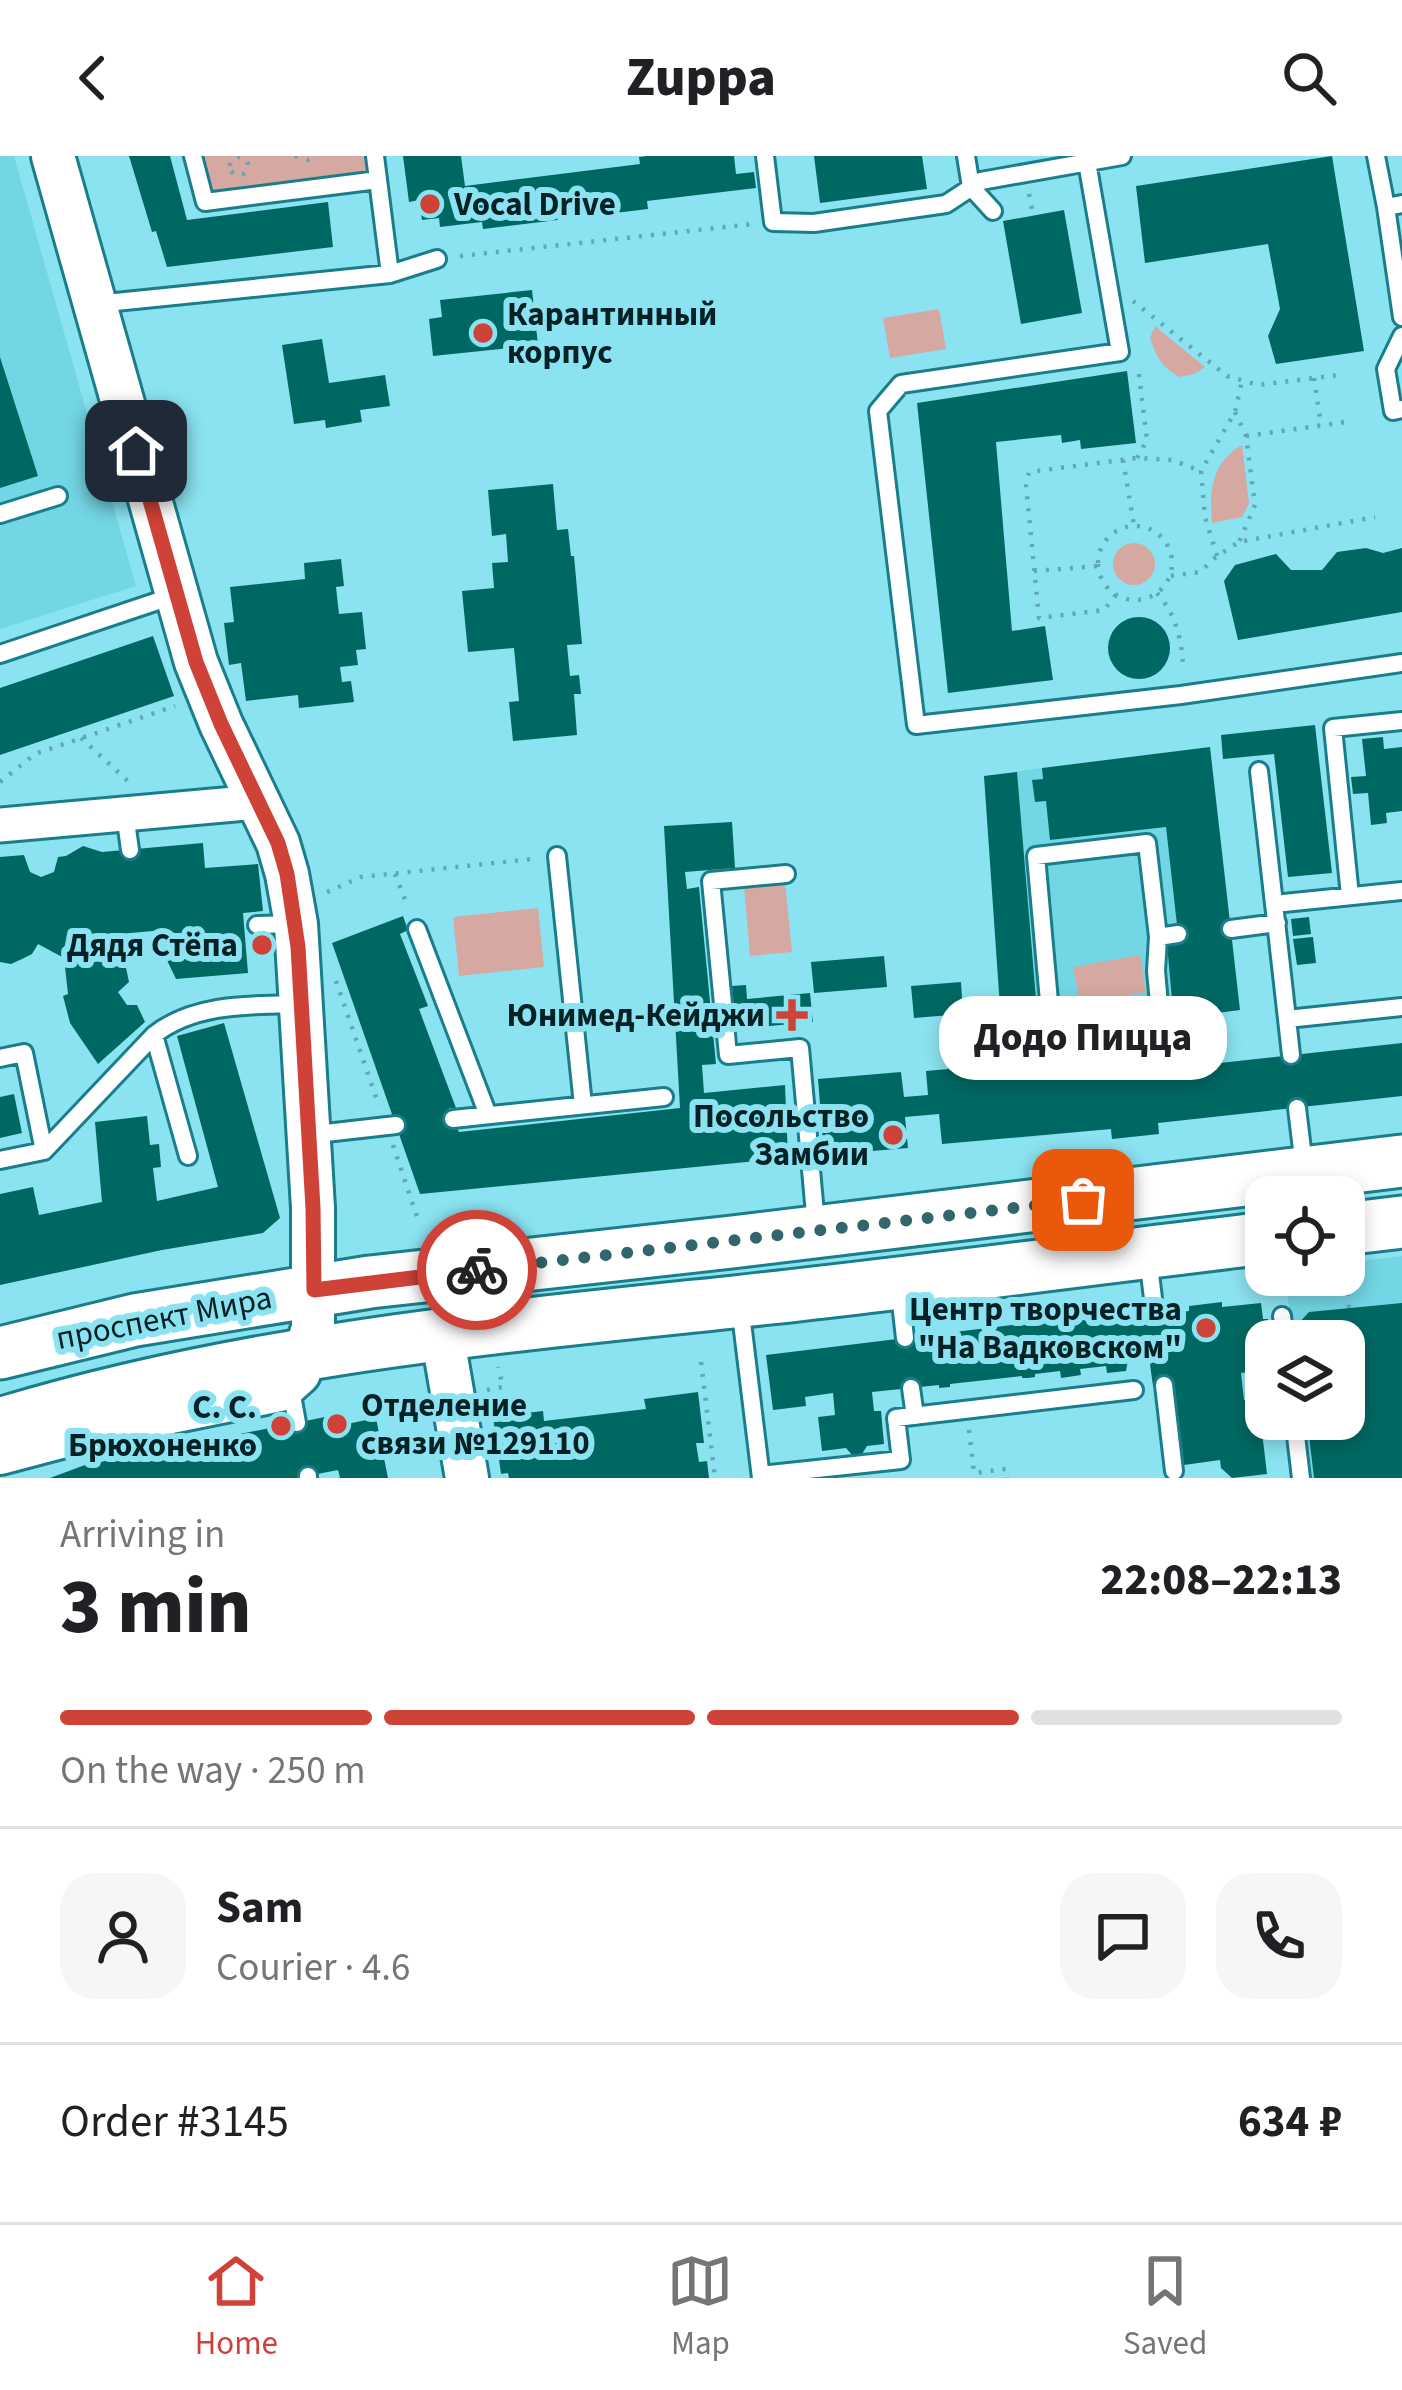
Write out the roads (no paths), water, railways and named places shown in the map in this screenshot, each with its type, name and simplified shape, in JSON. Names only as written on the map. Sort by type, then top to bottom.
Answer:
[{"type":"main road","name":"проспект Мира","points":[[0,1353],[135,1320],[314,1290],[1402,1161]]},
{"type":"main road","points":[[1365,1226],[1402,1222]]},
{"type":"main road","name":"проспект Мира","points":[[0,1424],[177,1377],[298,1386],[442,1334],[1245,1240]]},
{"type":"street","points":[[0,1453],[102,1426],[298,1386],[313,1328],[301,1004],[276,925],[287,874],[278,843],[196,662],[176,596],[147,448],[95,304],[53,156]]},
{"type":"street","points":[[0,825],[132,802],[257,802]]},
{"type":"street","points":[[442,1334],[467,1478]]},
{"type":"lane","points":[[193,156],[206,202],[378,180]]},
{"type":"lane","points":[[375,156],[390,274]]},
{"type":"lane","points":[[765,156],[772,222],[814,223],[946,204],[981,181],[1121,156]]},
{"type":"lane","points":[[966,156],[971,188],[993,211]]},
{"type":"lane","points":[[1376,156],[1394,205],[1402,317]]},
{"type":"lane","points":[[1087,162],[1120,352],[901,384],[878,411],[916,725],[1181,695],[1402,663]]},
{"type":"lane","points":[[95,304],[390,274],[437,259]]},
{"type":"lane","points":[[1402,336],[1386,370],[1393,411],[1402,409]]},
{"type":"lane","points":[[0,514],[58,496]]},
{"type":"lane","points":[[0,654],[176,596]]},
{"type":"lane","points":[[1350,896],[1333,728],[1402,722]]},
{"type":"lane","points":[[1259,771],[1291,1055]]},
{"type":"lane","points":[[130,850],[132,802]]},
{"type":"lane","points":[[1147,844],[1158,937],[1163,1047],[1054,1057],[1036,856],[1147,844]]},
{"type":"lane","points":[[556,856],[583,1105]]},
{"type":"lane","points":[[786,874],[711,881],[728,1054],[800,1048],[817,1232]]},
{"type":"lane","points":[[1274,904],[1402,891]]},
{"type":"lane","points":[[1231,928],[1276,923]]},
{"type":"lane","points":[[417,929],[488,1115]]},
{"type":"lane","points":[[1158,937],[1178,934]]},
{"type":"lane","points":[[0,1160],[44,1151],[169,1023],[219,1008],[301,1004]]},
{"type":"lane","points":[[1287,1019],[1402,1007]]},
{"type":"lane","points":[[154,1035],[188,1156]]},
{"type":"lane","points":[[0,1058],[23,1053],[44,1151]]},
{"type":"lane","points":[[453,1119],[664,1097]]},
{"type":"lane","points":[[1297,1108],[1304,1173]]},
{"type":"lane","points":[[308,1135],[391,1126]]},
{"type":"lane","points":[[1148,1252],[1155,1315]]},
{"type":"lane","points":[[899,1282],[905,1338]]},
{"type":"lane","points":[[740,1301],[761,1476],[901,1460],[896,1418],[1134,1390]]},
{"type":"lane","points":[[1282,1316],[1282,1320]]},
{"type":"lane","points":[[1164,1384],[1174,1471]]},
{"type":"lane","points":[[911,1388],[915,1416]]},
{"type":"lane","points":[[1296,1440],[1301,1478]]},
{"type":"place","name":"Vocal Drive","points":[[430,204]]},
{"type":"place","name":"Карантинный корпус","points":[[483,333]]},
{"type":"place","name":"Дядя Стёпа","points":[[262,945]]},
{"type":"place","name":"Юнимед-Кейджи","points":[[792,1015]]},
{"type":"place","name":"Посольство Замбии","points":[[893,1135]]},
{"type":"place","name":"Додо Пицца","points":[[1083,1200]]},
{"type":"place","name":"Центр творчества \"На Вадковском\"","points":[[1206,1328]]},
{"type":"place","name":"Отделение связи №129110","points":[[337,1424]]},
{"type":"place","name":"С. С. Брюхоненко","points":[[281,1426]]}]
